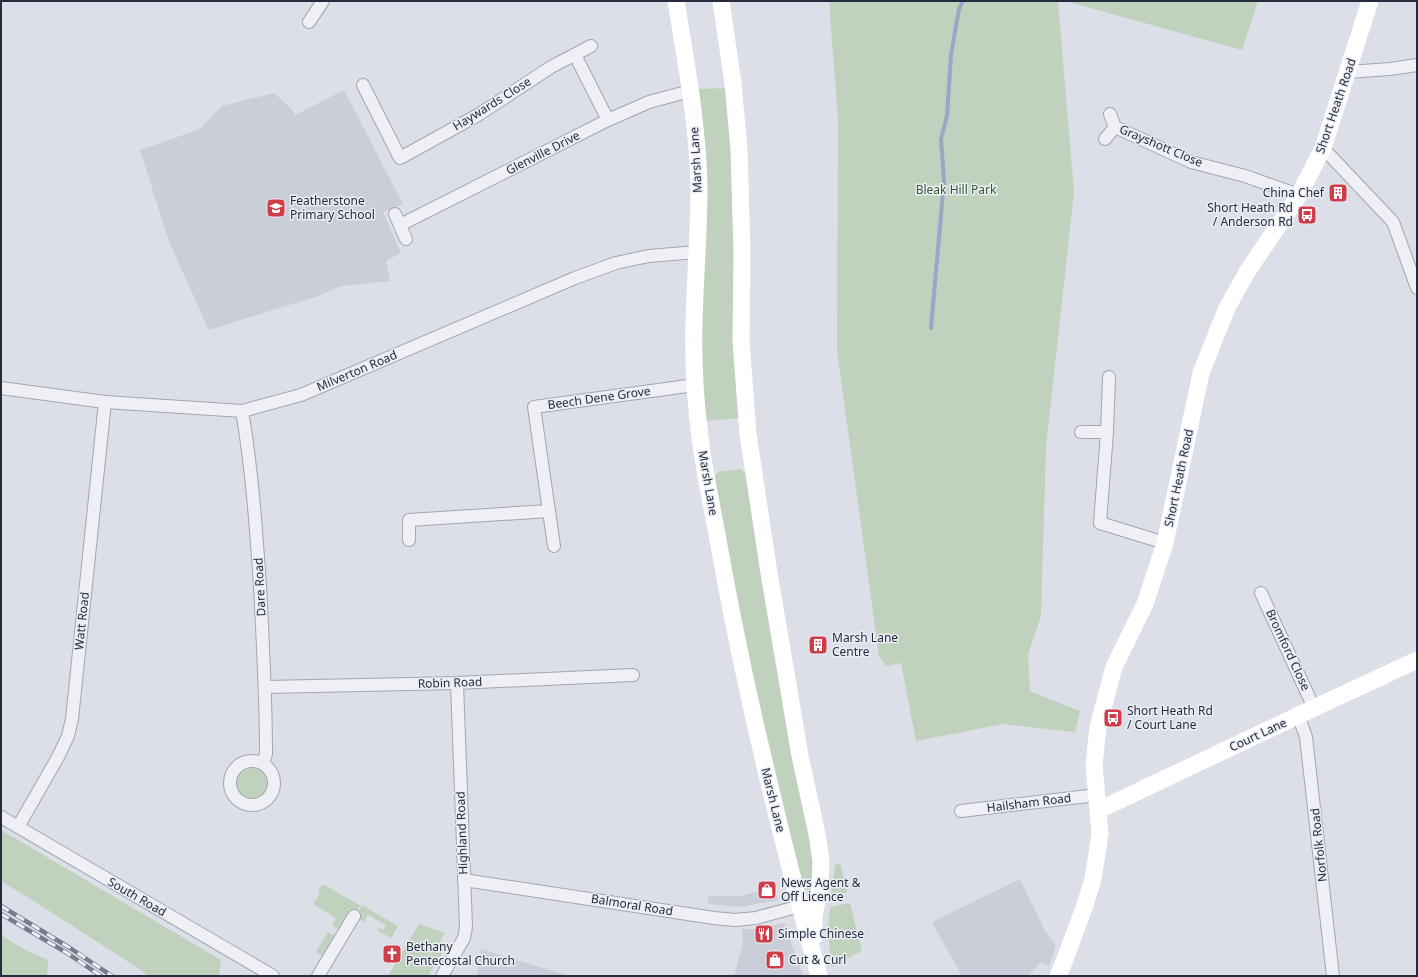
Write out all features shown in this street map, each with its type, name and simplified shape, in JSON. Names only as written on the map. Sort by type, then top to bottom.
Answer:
[{"type":"main road","name":"Marsh Lane","points":[[676,1],[698,156],[698,252],[694,325],[695,385],[700,438],[739,653],[760,750],[819,976]]},
{"type":"main road","name":"Marsh Lane","points":[[721,1],[733,83],[739,149],[742,252],[741,340],[748,434],[781,649],[821,861],[820,886],[814,916],[813,955]]},
{"type":"main road","name":"Short Heath Road","points":[[1058,976],[1093,880],[1100,833],[1094,765],[1098,727],[1114,667],[1145,604],[1165,543],[1201,373],[1226,310],[1247,272],[1299,195],[1323,148],[1370,1]]},
{"type":"main road","name":"Court Lane","points":[[1098,803],[1314,708],[1417,660]]},
{"type":"street","points":[[309,22],[323,1]]},
{"type":"street","name":"Haywards Close","points":[[363,85],[400,158],[478,115],[551,67],[591,46]]},
{"type":"street","points":[[575,55],[608,120]]},
{"type":"street","points":[[1348,72],[1390,69],[1417,64]]},
{"type":"street","name":"Glenville Drive","points":[[406,239],[398,219],[649,102],[690,92]]},
{"type":"street","name":"Grayshott Close","points":[[1110,114],[1115,127],[1192,162],[1245,176],[1299,195]]},
{"type":"street","name":"Grayshott Close","points":[[1105,139],[1115,127]]},
{"type":"street","points":[[1323,148],[1393,222],[1417,288]]},
{"type":"street","name":"Milverton Road","points":[[1,388],[105,402],[242,411],[301,395],[575,278],[616,263],[649,256],[698,252]]},
{"type":"street","points":[[1109,377],[1107,432],[1100,523],[1165,543]]},
{"type":"street","name":"Beech Dene Grove","points":[[554,546],[534,407],[695,385]]},
{"type":"street","name":"Watt Road","points":[[18,827],[58,757],[68,736],[72,719],[105,402]]},
{"type":"street","name":"Dare Road","points":[[242,411],[255,508],[266,687],[266,754],[263,763]]},
{"type":"street","points":[[1081,432],[1107,432]]},
{"type":"street","points":[[409,540],[408,520],[549,510]]},
{"type":"street","name":"Bromford Close","points":[[1261,593],[1314,708]]},
{"type":"street","name":"Robin Road","points":[[266,687],[457,683],[633,676]]},
{"type":"street","name":"Highland Road","points":[[442,976],[464,938],[466,926],[457,683]]},
{"type":"street","name":"Norfolk Road","points":[[1298,715],[1306,737],[1333,976]]},
{"type":"street","name":"Hailsham Road","points":[[961,811],[1098,803]]},
{"type":"street","name":"South Road","points":[[1,818],[273,976]]},
{"type":"street","name":"Balmoral Road","points":[[464,880],[735,920],[756,918],[800,906]]},
{"type":"street","points":[[318,976],[354,916]]},
{"type":"shaded area","name":"Featherstone Primary School","points":[[344,90],[403,204],[383,212],[401,253],[386,261],[390,281],[341,286],[318,296],[209,330],[169,242],[140,150],[200,129],[222,106],[274,93],[291,108],[295,115]]},
{"type":"shaded area","points":[[1020,879],[1045,931],[1056,946],[1049,966],[1042,962],[1029,974],[1032,976],[962,976],[932,922]]},
{"type":"shaded area","points":[[774,886],[778,900],[740,907],[708,904],[708,896],[742,896]]},
{"type":"shaded area","points":[[784,923],[803,976],[734,976],[743,943],[742,929],[753,929]]},
{"type":"shaded area","points":[[481,949],[513,959],[569,976],[477,976]]},
{"type":"green space","name":"Bleak Hill Park","points":[[829,1],[1058,1],[1074,192],[1046,446],[1041,616],[1028,654],[1030,691],[1080,711],[1075,732],[1003,724],[916,741],[901,663],[886,666],[879,656],[837,351],[838,119]]},
{"type":"green space","points":[[1065,1],[1258,1],[1242,50]]},
{"type":"green space","points":[[726,88],[729,91],[739,418],[708,421],[703,417],[696,91],[699,89]]},
{"type":"green space","points":[[741,469],[745,472],[815,851],[811,890],[806,890],[803,888],[741,634],[715,476],[718,472]]},
{"type":"green space","points":[[252,768],[263,772],[267,783],[263,794],[252,798],[241,794],[237,783],[241,772]]},
{"type":"green space","points":[[1,830],[221,960],[219,976],[150,976],[1,881]]},
{"type":"green space","points":[[840,863],[847,892],[831,897],[835,865]]},
{"type":"green space","points":[[322,884],[360,905],[342,931],[332,925],[336,918],[313,904],[320,893],[318,892]]},
{"type":"green space","points":[[850,903],[862,951],[831,967],[828,928],[830,907]]},
{"type":"green space","points":[[362,905],[398,926],[391,938],[377,930],[379,928],[383,930],[386,925],[368,915],[364,922],[355,917]]},
{"type":"green space","points":[[419,924],[445,933],[440,941],[447,945],[428,976],[388,976]]},
{"type":"green space","points":[[328,932],[338,938],[326,959],[316,952]]},
{"type":"green space","points":[[1,935],[27,951],[48,960],[47,976],[1,976]]},
{"type":"waterway","points":[[931,328],[944,181],[941,139],[947,116],[951,55],[959,9],[963,1]]},
{"type":"railway","points":[[1,906],[70,948],[112,976]]},
{"type":"railway","points":[[1,914],[67,953],[101,976]]},
{"type":"place","name":"China Chef","points":[[1338,193]]},
{"type":"place","name":"Featherstone Primary School","points":[[276,208]]},
{"type":"place","name":"Short Heath Rd / Anderson Rd","points":[[1307,215]]},
{"type":"place","name":"Marsh Lane Centre","points":[[818,645]]},
{"type":"place","name":"Short Heath Rd / Court Lane","points":[[1113,718]]},
{"type":"place","name":"News Agent & Off Licence","points":[[767,890]]},
{"type":"place","name":"Simple Chinese","points":[[764,934]]},
{"type":"place","name":"Bethany Pentecostal Church","points":[[392,954]]},
{"type":"place","name":"Cut & Curl","points":[[775,960]]}]
